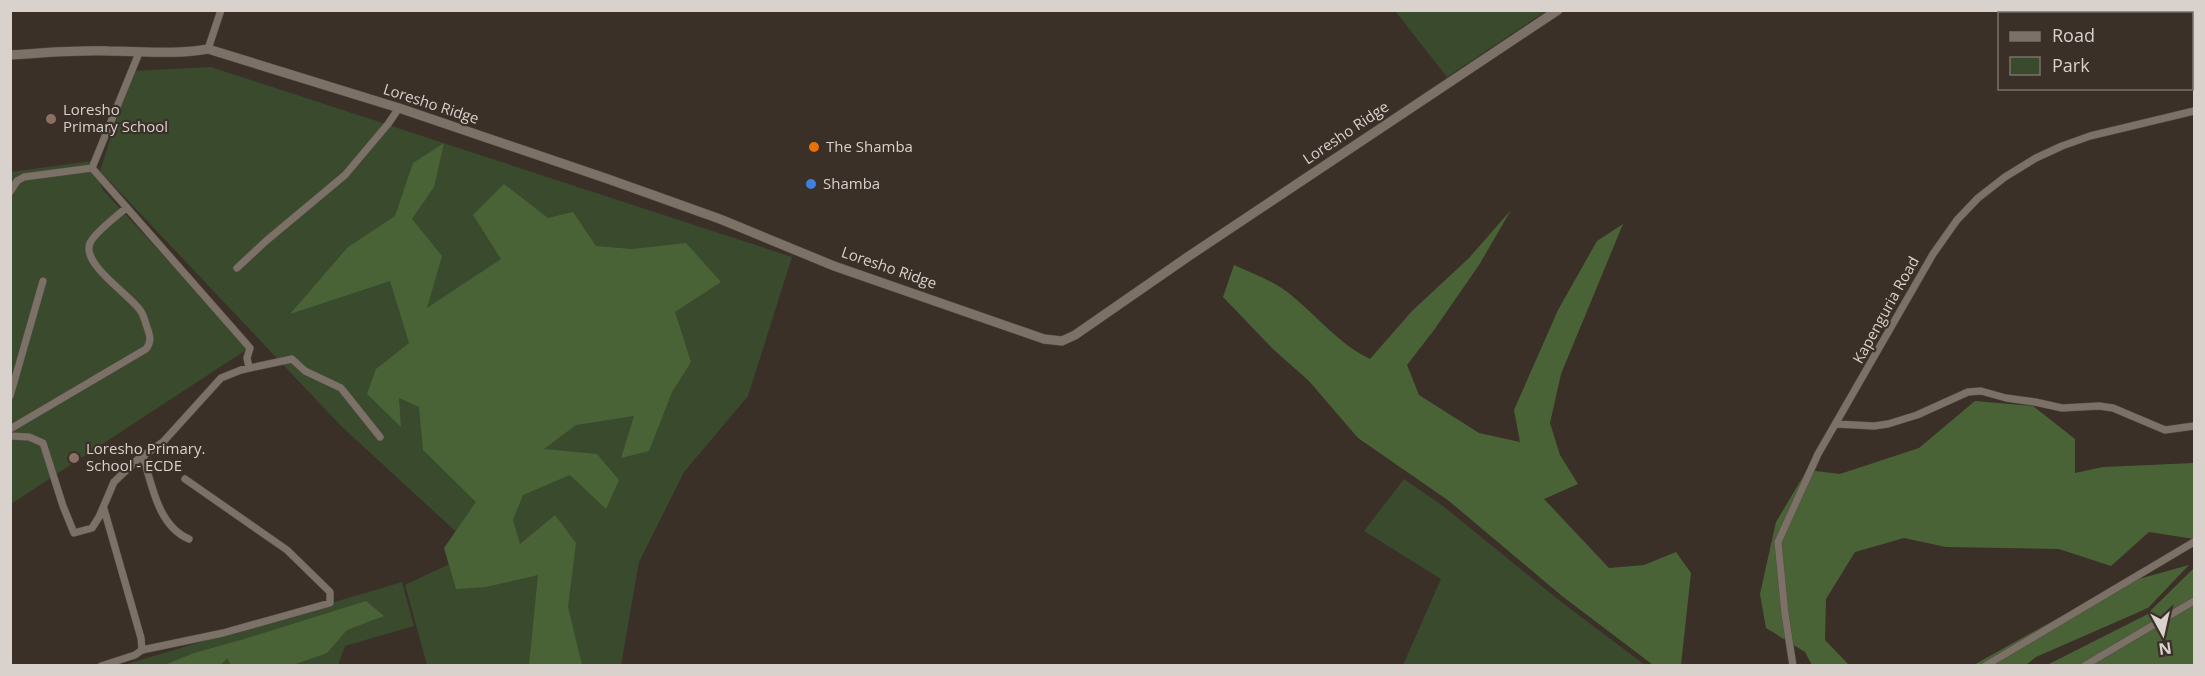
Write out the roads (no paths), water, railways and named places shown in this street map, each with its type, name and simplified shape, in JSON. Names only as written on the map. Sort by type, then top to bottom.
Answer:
[{"type":"street","points":[[208,49],[221,10]]},
{"type":"street","name":"Loresho Ridge","points":[[10,55],[90,50],[139,53],[208,49],[399,108],[714,217],[834,266],[1044,339],[1062,340],[1075,335],[1189,256],[1558,10]]},
{"type":"street","points":[[92,168],[139,53]]},
{"type":"street","points":[[237,268],[345,175],[399,108]]},
{"type":"street","name":"Kapenguria Road","points":[[1793,666],[1783,604],[1778,542],[1818,454],[1933,254],[1957,220],[1978,198],[2028,163],[2062,146],[2090,136],[2194,111]]},
{"type":"street","points":[[10,192],[24,177],[92,168]]},
{"type":"street","points":[[92,168],[250,348],[247,358],[249,368]]},
{"type":"street","points":[[10,429],[146,349],[150,343],[141,311],[97,268],[88,251],[91,241],[126,208]]},
{"type":"street","points":[[10,396],[43,281]]},
{"type":"street","points":[[10,436],[29,437],[43,443],[74,533],[92,528],[104,509],[114,482],[128,467],[164,442],[221,378],[249,368],[292,359],[305,371],[341,388],[380,437]]},
{"type":"street","points":[[1836,424],[1874,426],[1888,424],[1917,415],[1968,392],[1981,391],[2062,408],[2099,406],[2113,408],[2165,430],[2194,426]]},
{"type":"street","points":[[144,456],[155,497],[169,526],[181,536],[189,539]]},
{"type":"street","points":[[101,666],[135,655],[142,650],[223,633],[330,603],[330,592],[287,550],[185,479]]},
{"type":"street","points":[[104,509],[141,638],[142,650]]},
{"type":"street","points":[[1985,666],[2194,542]]},
{"type":"street","points":[[2084,666],[2194,601]]},
{"type":"place","name":"Loresho Primary School","points":[[51,119]]},
{"type":"place","name":"The Shamba","points":[[814,147]]},
{"type":"place","name":"Shamba","points":[[811,184]]},
{"type":"place","name":"Loresho Primary. School - ECDE","points":[[74,458]]}]
